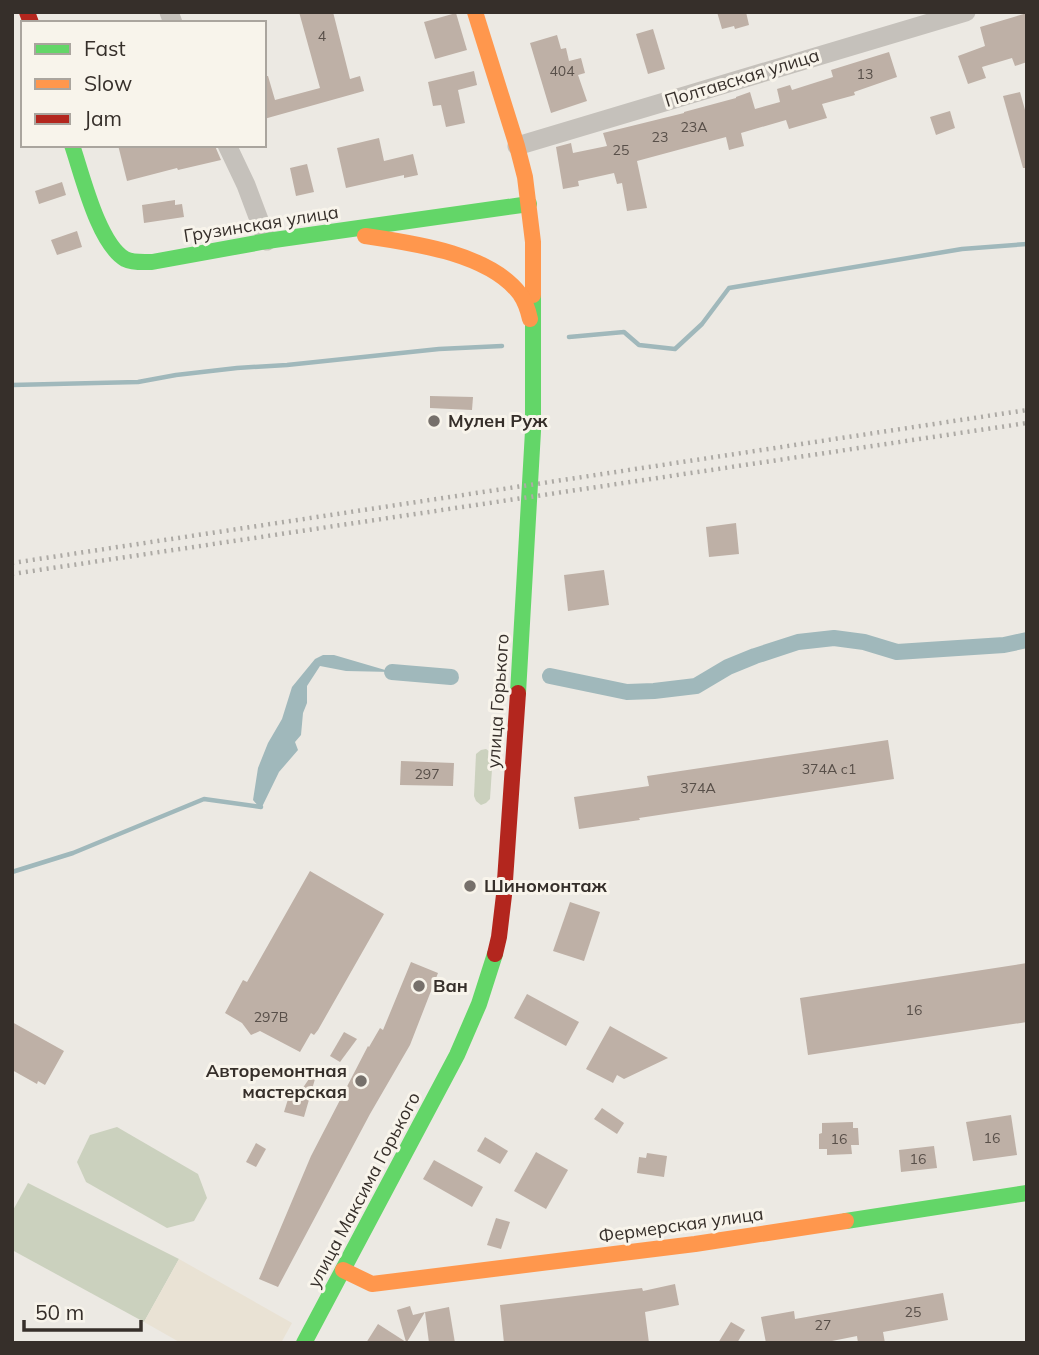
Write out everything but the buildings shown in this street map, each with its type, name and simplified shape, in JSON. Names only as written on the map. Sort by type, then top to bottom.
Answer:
[{"type":"main road","points":[[475,12],[517,146],[530,204],[534,341]]},
{"type":"main road","name":"Грузинская улица","points":[[73,147],[99,225],[108,242],[126,260],[137,262],[152,262],[318,233],[530,204]]},
{"type":"main road","points":[[318,233],[395,240],[466,258],[509,282],[520,293],[528,312],[534,341]]},
{"type":"main road","name":"улица Горького","points":[[457,1055],[491,968],[505,895],[531,479],[534,341]]},
{"type":"main road","name":"улица Максима Горького","points":[[304,1343],[457,1055]]},
{"type":"main road","name":"Фермерская улица","points":[[343,1270],[372,1284],[695,1244],[1027,1193]]},
{"type":"street","name":"Полтавская улица","points":[[517,146],[923,18],[966,12]]},
{"type":"street","points":[[228,147],[267,241]]},
{"type":"green space","points":[[486,749],[493,754],[490,799],[481,805],[474,796],[476,754]]},
{"type":"green space","points":[[117,1127],[198,1174],[207,1198],[194,1221],[167,1228],[86,1182],[77,1162],[90,1135]]},
{"type":"green space","points":[[28,1183],[179,1259],[144,1322],[12,1250],[12,1212]]},
{"type":"shaded area","points":[[179,1259],[292,1323],[281,1343],[181,1343],[144,1322]]},
{"type":"water","points":[[323,655],[334,655],[392,672],[346,671],[320,666],[307,686],[301,735],[295,742],[298,750],[279,772],[261,809],[253,800],[258,768],[268,743],[282,719],[292,687],[315,659]]},
{"type":"waterway","points":[[569,337],[624,332],[639,345],[675,349],[702,324],[729,288],[962,249],[1027,244]]},
{"type":"waterway","points":[[12,385],[138,382],[237,368],[439,349],[502,346]]},
{"type":"waterway","points":[[550,676],[627,692],[654,691],[696,686],[728,667],[798,642],[834,638],[864,642],[897,652],[1004,645],[1027,640]]},
{"type":"waterway","points":[[392,672],[451,677]]},
{"type":"waterway","points":[[12,872],[73,853],[204,799],[261,807]]},
{"type":"railway","points":[[12,563],[1027,410]]},
{"type":"railway","points":[[12,574],[1027,423]]},
{"type":"traffic: fast","points":[[73,147],[92,207],[107,239],[115,251],[125,259],[135,262],[152,262],[267,241],[529,204]]},
{"type":"traffic: fast","points":[[518,693],[533,431],[533,295]]},
{"type":"traffic: fast","points":[[304,1343],[457,1055],[479,1004],[495,954]]},
{"type":"traffic: fast","points":[[846,1221],[1027,1193]]},
{"type":"traffic: slow","points":[[475,12],[525,177],[533,242],[533,295]]},
{"type":"traffic: slow","points":[[365,236],[405,242],[470,259],[506,280],[520,294],[530,319]]},
{"type":"traffic: slow","points":[[343,1270],[372,1284],[695,1244],[846,1221]]},
{"type":"traffic: jam","points":[[27,12],[30,21]]},
{"type":"traffic: jam","points":[[495,954],[504,895],[518,693]]},
{"type":"place","name":"Мулен Руж","points":[[434,421]]},
{"type":"place","name":"Шиномонтаж","points":[[470,886]]},
{"type":"place","name":"Ван","points":[[419,986]]},
{"type":"place","name":"Авторемонтная мастерская","points":[[361,1081]]}]
